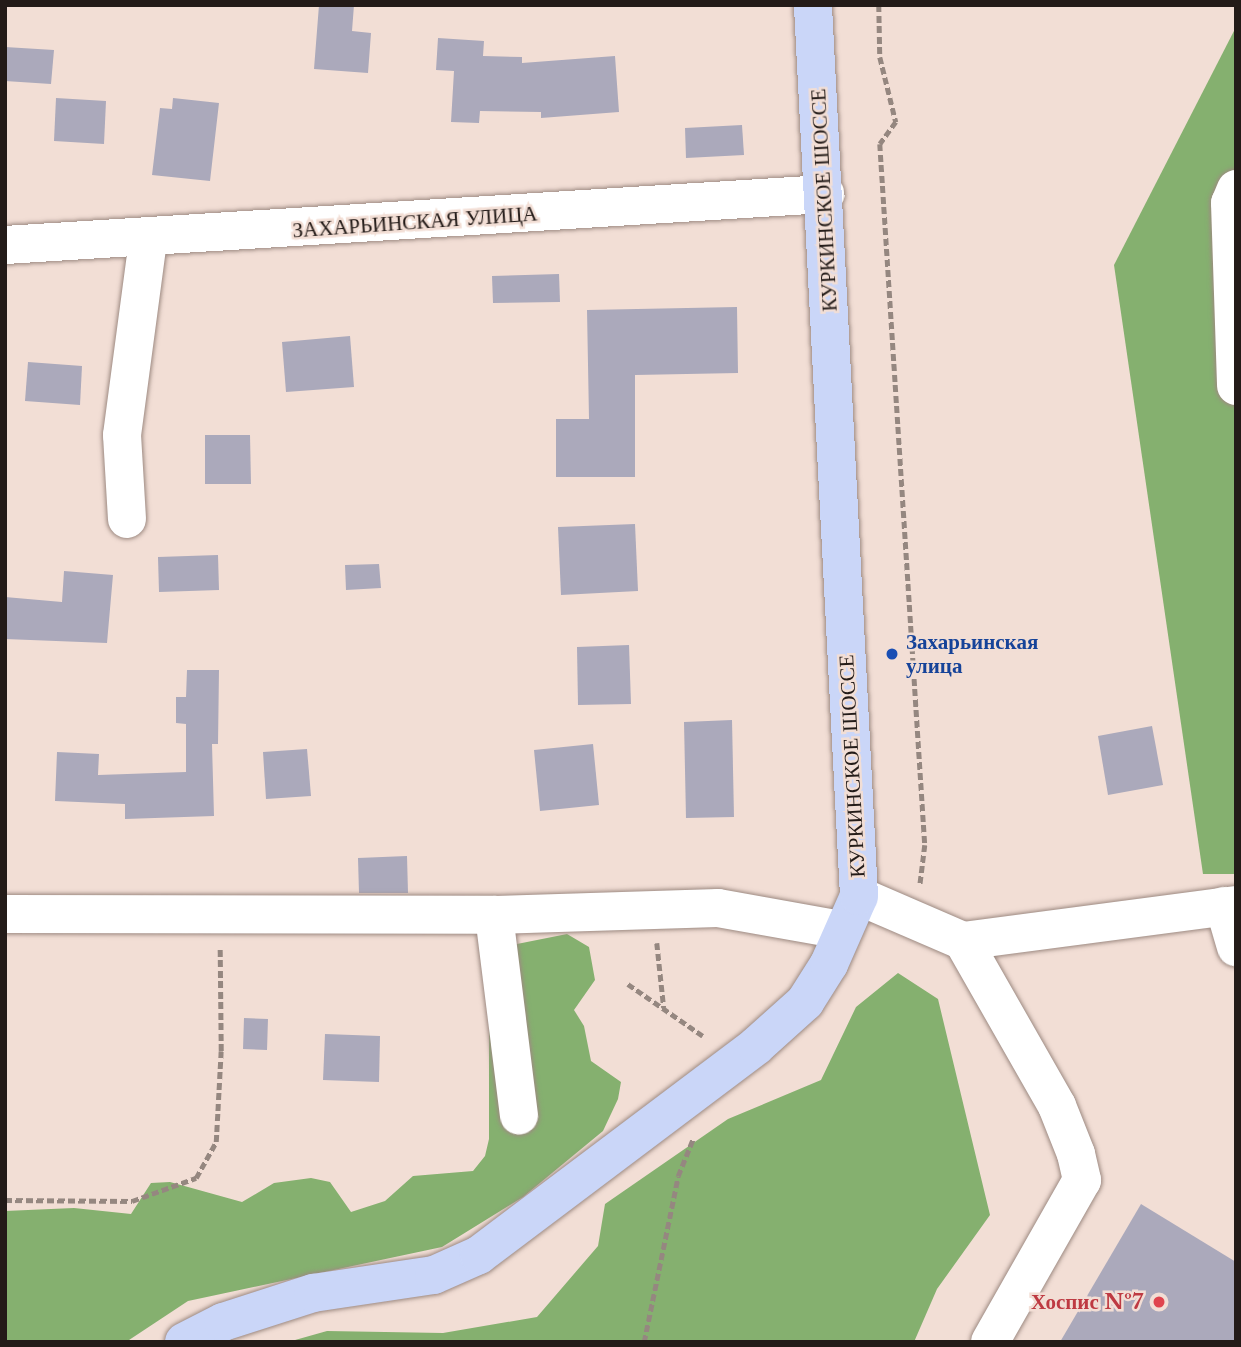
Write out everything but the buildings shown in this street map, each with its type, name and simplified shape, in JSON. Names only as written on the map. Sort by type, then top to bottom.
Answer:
[{"type":"main road","name":"КУРКИНСКОЕ ШОССЕ","points":[[184,1342],[223,1322],[313,1293],[434,1275],[479,1255],[775,1029],[804,1002],[829,964],[859,896],[825,194],[813,5]]},
{"type":"street","points":[[1236,189],[1230,203],[1236,386]]},
{"type":"street","name":"ЗАХАРЬИНСКАЯ УЛИЦА","points":[[5,245],[148,240],[825,194]]},
{"type":"street","points":[[127,519],[122,435],[148,240]]},
{"type":"street","points":[[859,896],[916,918],[962,941],[1057,1106],[1082,1180],[990,1342]]},
{"type":"street","points":[[962,941],[1230,905],[1236,947]]},
{"type":"street","points":[[5,914],[219,917],[494,915],[718,908],[842,930]]},
{"type":"street","points":[[494,915],[519,1115]]},
{"type":"path","points":[[879,5],[880,57],[896,122],[880,144],[925,845],[916,918]]},
{"type":"path","points":[[654,910],[664,1008]]},
{"type":"path","points":[[5,1200],[132,1201],[196,1178],[216,1142],[221,1051],[219,917]]},
{"type":"path","points":[[628,984],[703,1036]]},
{"type":"path","points":[[644,1342],[678,1176]]},
{"type":"green space","points":[[1236,27],[1236,874],[1203,874],[1114,265]]},
{"type":"green space","points":[[567,934],[589,947],[595,980],[574,1010],[584,1026],[591,1061],[621,1082],[618,1099],[603,1131],[523,1197],[442,1247],[188,1301],[126,1342],[6,1342],[5,1211],[74,1208],[131,1214],[151,1183],[170,1182],[242,1202],[274,1183],[311,1178],[330,1182],[351,1212],[385,1201],[413,1176],[473,1171],[485,1156],[489,1139],[489,942],[512,945]]},
{"type":"green space","points":[[898,973],[938,999],[990,1215],[937,1289],[914,1342],[288,1342],[327,1331],[443,1333],[537,1317],[598,1246],[605,1204],[728,1119],[821,1080],[856,1007]]},
{"type":"place","name":"Захарьинская улица","points":[[892,654]]},
{"type":"place","name":"Хоспис №7","points":[[1159,1302]]}]
